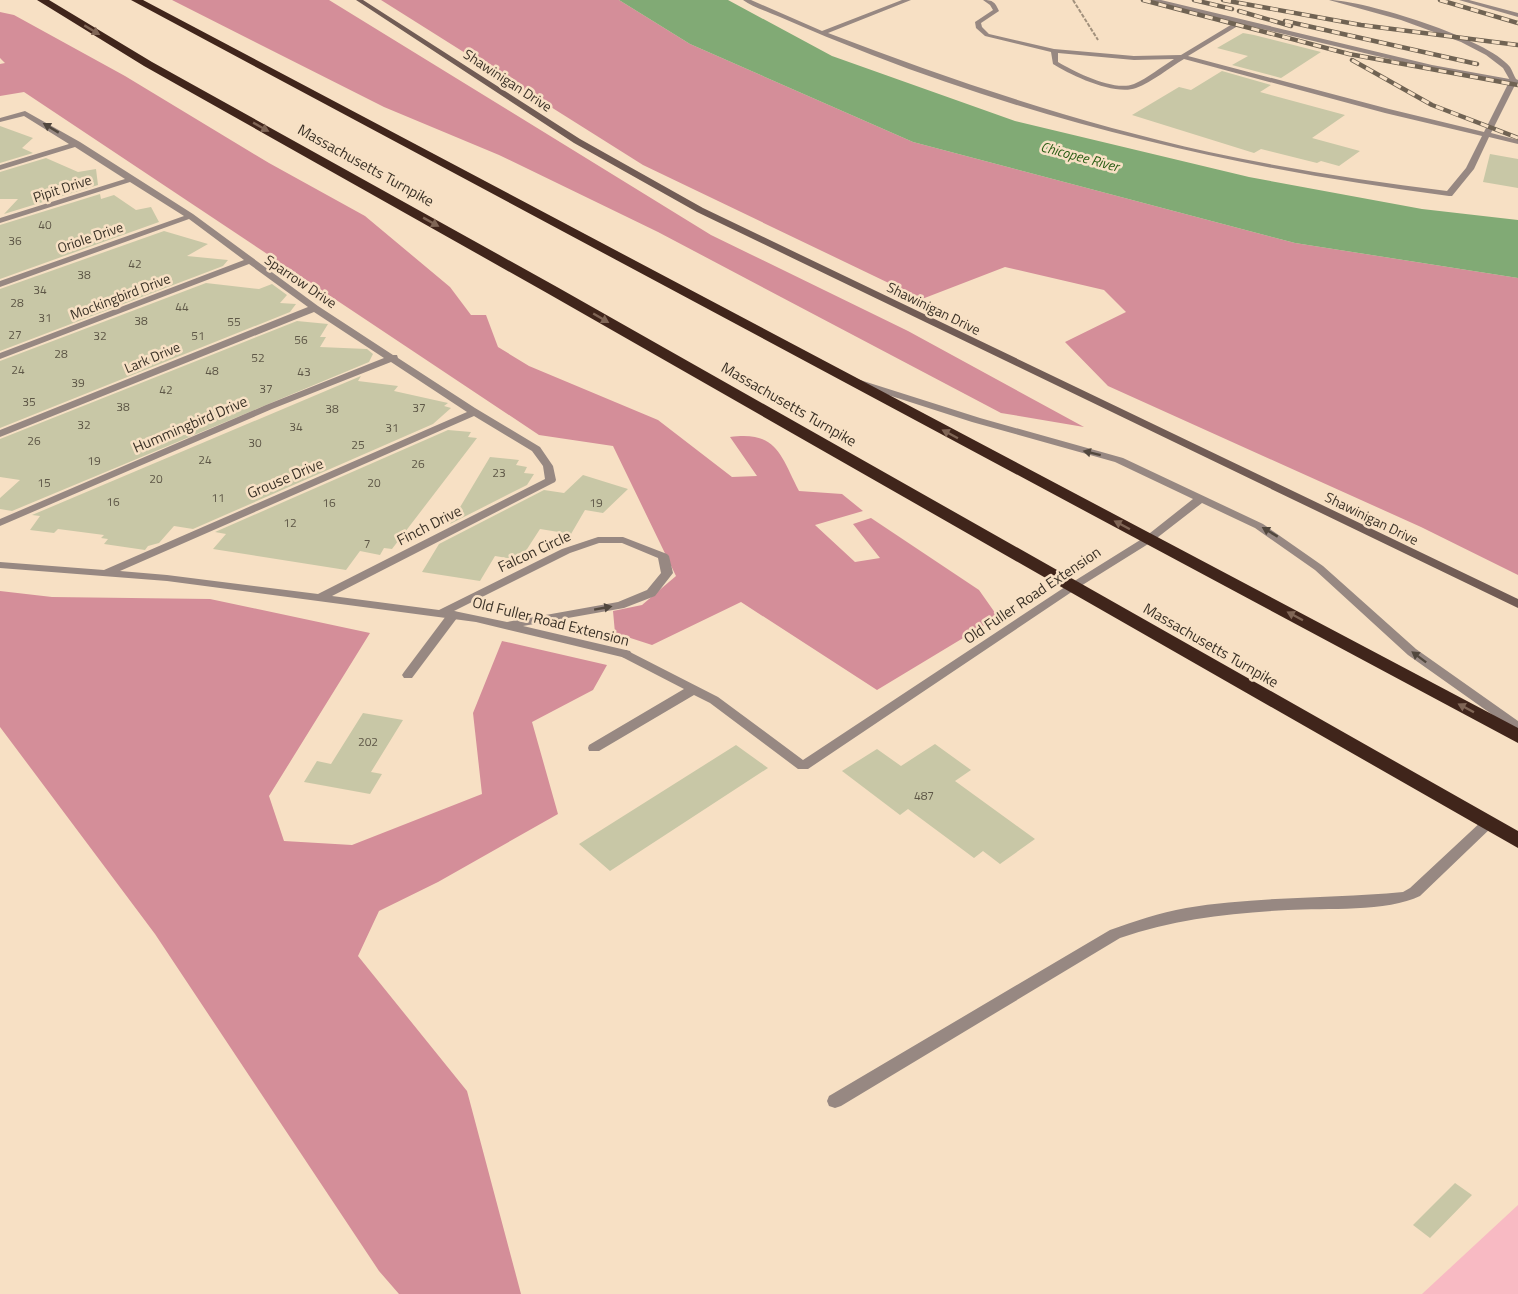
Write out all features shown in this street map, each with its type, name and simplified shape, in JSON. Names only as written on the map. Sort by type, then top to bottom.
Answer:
[{"type":"highway","name":"Massachusetts Turnpike","points":[[42,0],[167,75],[552,290],[1518,840]]},
{"type":"highway","points":[[136,0],[1518,736]]},
{"type":"main road","name":"Shawinigan Drive","points":[[358,0],[577,141],[700,210],[1518,604]]},
{"type":"street","points":[[746,0],[822,33],[955,84],[1146,140],[1240,162],[1377,186],[1449,194],[1470,169],[1485,134],[1515,81]]},
{"type":"street","points":[[822,33],[908,0]]},
{"type":"street","points":[[987,0],[993,4],[996,11],[978,22],[979,28],[987,35],[1054,51],[1134,58],[1182,57],[1378,109],[1518,142]]},
{"type":"street","points":[[1153,0],[1432,67],[1515,81]]},
{"type":"street","points":[[1332,0],[1433,28],[1502,61],[1515,81]]},
{"type":"street","points":[[1462,0],[1518,15]]},
{"type":"street","points":[[1054,51],[1055,63],[1086,80],[1119,87],[1133,87],[1240,22]]},
{"type":"street","name":"Sparrow Drive","points":[[0,120],[25,113],[190,216],[315,308],[536,449],[548,466],[551,480]]},
{"type":"street","points":[[0,168],[77,144]]},
{"type":"street","name":"Pipit Drive","points":[[0,221],[132,179]]},
{"type":"street","name":"Oriole Drive","points":[[0,284],[190,216]]},
{"type":"street","name":"Mockingbird Drive","points":[[0,356],[249,261]]},
{"type":"street","name":"Lark Drive","points":[[0,434],[315,308]]},
{"type":"street","name":"Hummingbird Drive","points":[[0,523],[268,407],[394,357]]},
{"type":"street","points":[[850,380],[976,420],[1119,460],[1199,500],[1252,522],[1280,538],[1324,572],[1412,652],[1518,728]]},
{"type":"street","name":"Grouse Drive","points":[[107,573],[476,412]]},
{"type":"street","name":"Finch Drive","points":[[321,597],[551,480]]},
{"type":"street","name":"Old Fuller Road Extension","points":[[0,565],[107,573],[447,614],[626,654],[714,700],[803,766],[1072,586],[1149,539],[1199,500]]},
{"type":"street","name":"Falcon Circle","points":[[447,614],[566,551],[598,540],[623,540],[663,556],[667,573],[651,593],[620,605],[504,625]]},
{"type":"street","points":[[408,675],[447,614]]},
{"type":"street","points":[[594,748],[694,689]]},
{"type":"street","points":[[835,1101],[1093,946],[1121,932],[1212,911],[1405,897],[1415,892],[1488,823]]},
{"type":"shaded area","points":[[172,0],[329,0],[711,235],[908,331],[1084,427],[1001,413],[658,232],[499,155],[384,107]]},
{"type":"shaded area","points":[[381,0],[619,0],[690,44],[913,142],[1295,243],[1518,278],[1518,575],[1421,527],[1108,386],[1065,342],[1126,312],[1104,290],[1005,267],[922,299],[643,165]]},
{"type":"shaded area","points":[[0,12],[14,15],[125,76],[269,163],[365,216],[450,287],[471,315],[486,315],[498,347],[529,366],[658,420],[732,477],[757,476],[730,437],[746,436],[767,442],[781,456],[799,491],[842,494],[863,511],[815,525],[855,562],[880,558],[853,524],[871,518],[979,590],[998,617],[877,690],[741,602],[652,645],[615,633],[613,611],[642,605],[676,576],[613,446],[539,435],[24,92],[0,96],[0,64],[5,63],[0,58]]},
{"type":"shaded area","points":[[0,591],[52,597],[210,599],[370,633],[269,796],[284,841],[352,845],[482,794],[473,713],[502,641],[607,665],[593,690],[532,722],[558,814],[438,882],[379,911],[358,956],[467,1091],[521,1294],[399,1294],[379,1271],[155,934],[0,727]]},
{"type":"shaded area","points":[[1518,1205],[1518,1294],[1422,1294]]},
{"type":"water","name":"Chicopee River","points":[[619,0],[728,0],[832,56],[1015,121],[1249,177],[1422,209],[1518,220],[1518,278],[1295,243],[913,142],[690,44]]},
{"type":"building","points":[[1243,33],[1321,52],[1281,78],[1232,65],[1248,56],[1217,48]]},
{"type":"building","points":[[1222,71],[1271,85],[1260,92],[1345,115],[1312,138],[1360,151],[1339,166],[1321,161],[1317,163],[1261,149],[1254,153],[1132,115],[1179,87],[1191,90]]},
{"type":"building","points":[[0,126],[33,138],[22,148],[33,153],[0,163]]},
{"type":"building","points":[[1490,154],[1518,159],[1518,188],[1483,182]]},
{"type":"building","points":[[46,158],[78,172],[96,169],[98,185],[4,214],[18,199],[0,199],[0,172]]},
{"type":"building","points":[[100,194],[101,199],[114,195],[136,210],[151,207],[159,222],[0,279],[0,225]]},
{"type":"building","points":[[164,231],[208,244],[187,256],[228,260],[223,266],[0,351],[0,289]]},
{"type":"building","points":[[206,283],[259,289],[272,284],[287,295],[280,303],[296,304],[290,312],[0,428],[0,361]]},
{"type":"building","points":[[297,321],[328,324],[320,337],[326,337],[320,347],[367,349],[373,354],[369,362],[12,511],[0,509],[0,498],[20,480],[0,477],[0,439]]},
{"type":"building","points":[[361,376],[358,381],[398,386],[394,391],[448,403],[444,406],[451,408],[433,424],[193,529],[174,526],[159,543],[148,546],[145,550],[104,544],[108,539],[101,538],[104,535],[58,529],[54,533],[30,530],[40,516],[32,515]]},
{"type":"building","points":[[448,430],[471,432],[468,437],[477,438],[392,549],[384,548],[380,555],[360,551],[346,570],[213,549],[226,534],[215,532]]},
{"type":"building","points":[[490,457],[519,460],[516,465],[527,467],[524,473],[534,474],[527,485],[450,524]]},
{"type":"building","points":[[583,475],[628,489],[603,513],[585,510],[571,534],[540,529],[520,560],[495,556],[480,581],[422,572],[439,544],[544,490],[564,493]]},
{"type":"building","points":[[363,713],[403,720],[371,772],[382,774],[370,794],[304,782],[317,761],[331,764]]},
{"type":"building","points":[[935,744],[971,770],[955,781],[1035,839],[1000,864],[983,851],[974,858],[908,809],[900,815],[842,771],[877,749],[901,766]]},
{"type":"building","points":[[736,745],[768,768],[610,871],[579,844]]},
{"type":"building","points":[[1455,1183],[1472,1195],[1430,1238],[1413,1225]]},
{"type":"railway","points":[[1143,0],[1349,54],[1518,85]]},
{"type":"railway","points":[[1194,0],[1232,9]]},
{"type":"railway","points":[[1223,0],[1361,25],[1518,45]]},
{"type":"railway","points":[[1440,0],[1518,23]]},
{"type":"railway","points":[[1239,11],[1291,26]]},
{"type":"railway","points":[[1285,21],[1477,64]]},
{"type":"railway","points":[[1352,60],[1432,105],[1518,138]]}]
